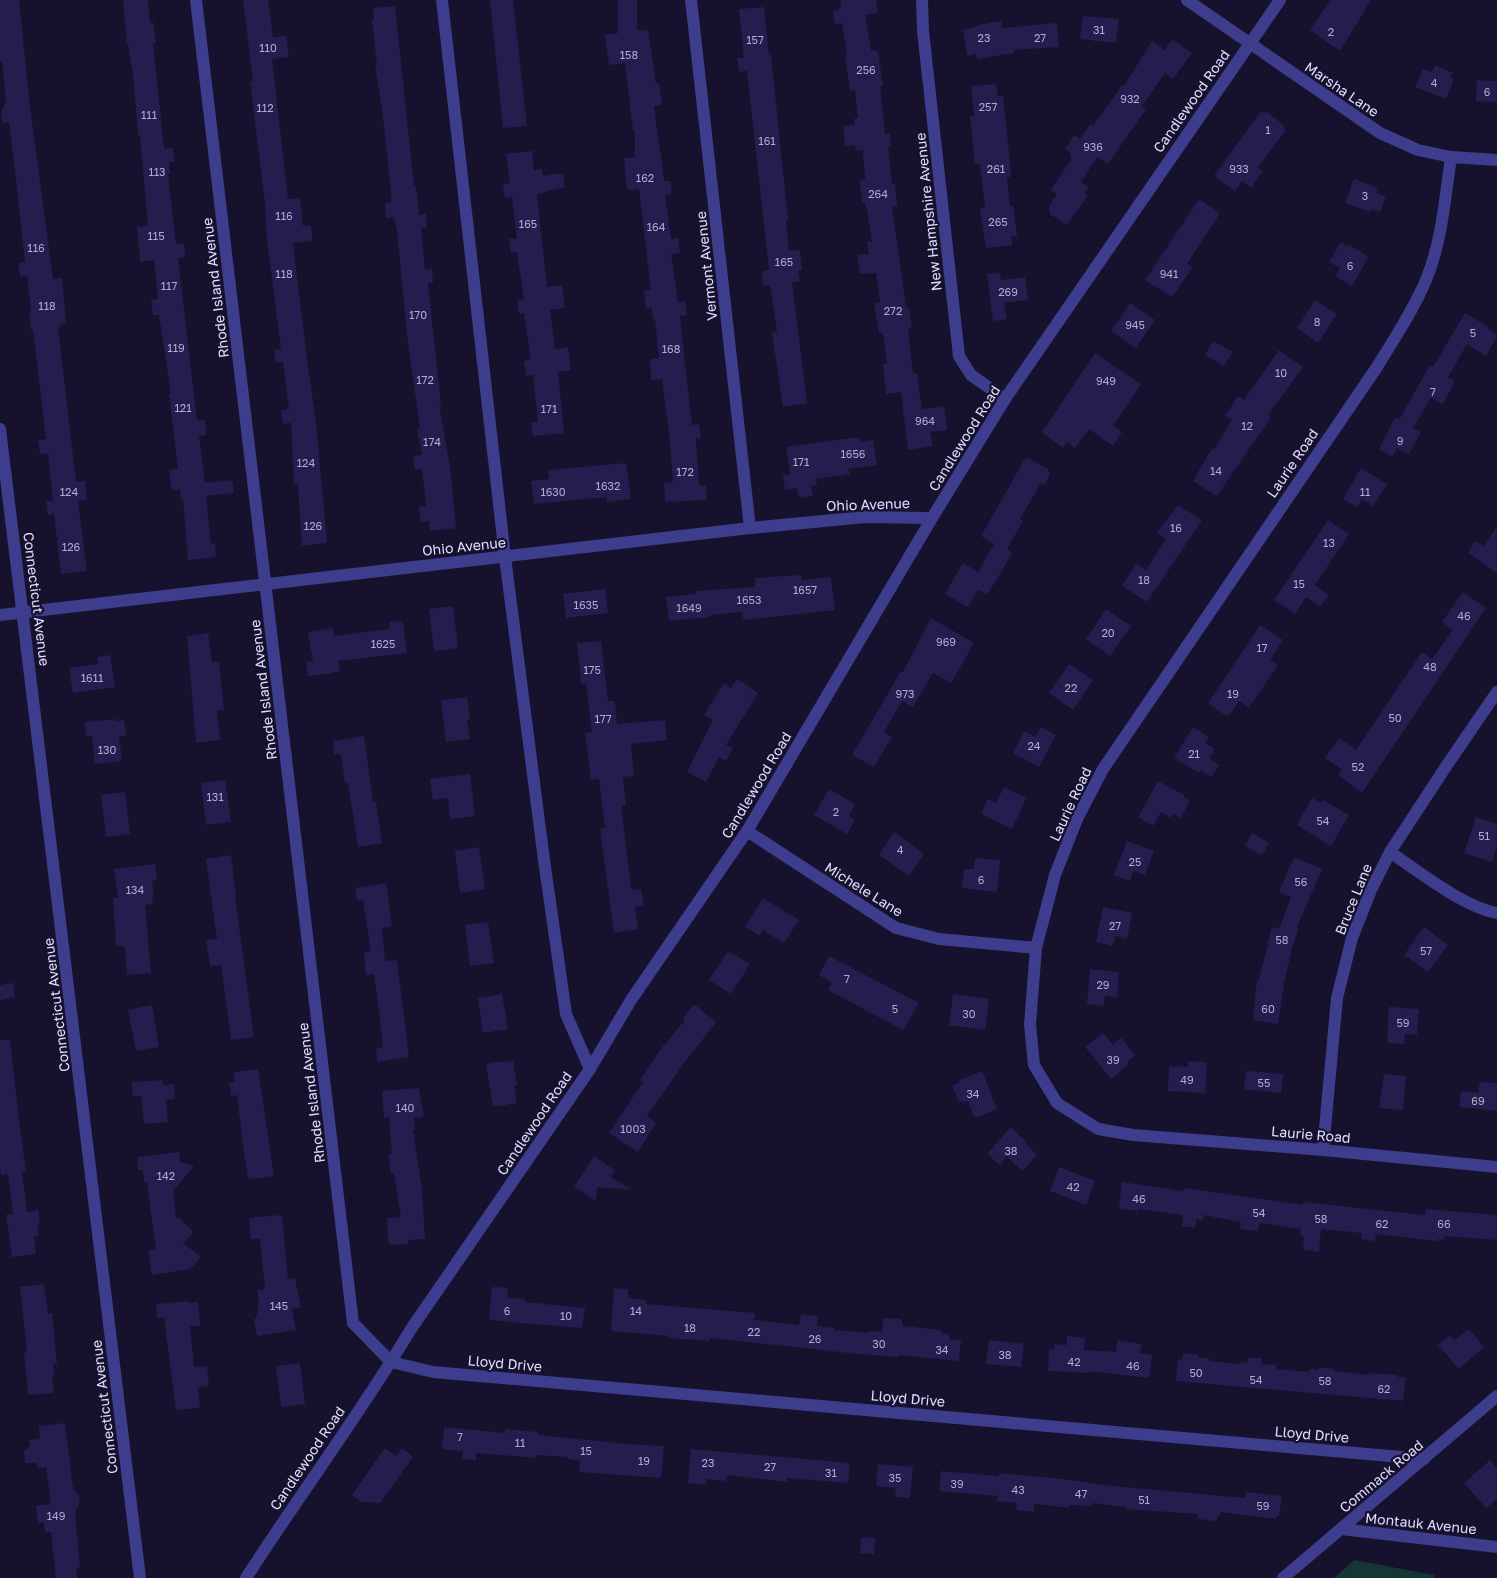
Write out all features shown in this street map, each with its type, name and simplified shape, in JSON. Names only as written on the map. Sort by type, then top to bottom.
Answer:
[{"type":"street","name":"Rhode Island Avenue","points":[[196,0],[353,1323],[391,1362]]},
{"type":"street","points":[[442,0],[505,557],[544,860],[566,1014],[590,1068]]},
{"type":"street","name":"Vermont Avenue","points":[[691,0],[750,528]]},
{"type":"street","name":"New Hampshire Avenue","points":[[922,0],[923,31],[959,356],[971,375],[1005,399]]},
{"type":"street","name":"Marsha Lane","points":[[1187,0],[1380,134],[1418,150],[1451,157],[1497,160]]},
{"type":"street","name":"Candlewood Road","points":[[246,1578],[391,1362],[411,1329],[590,1068],[631,1000],[747,831],[932,518],[1005,399],[1280,0]]},
{"type":"street","name":"Laurie Road","points":[[1451,157],[1437,242],[1426,280],[1406,319],[1376,367],[1103,769],[1077,819],[1055,875],[1036,948],[1030,1024],[1034,1064],[1057,1103],[1098,1129],[1133,1135],[1323,1150],[1497,1167]]},
{"type":"street","name":"Connecticut Avenue","points":[[0,428],[140,1578]]},
{"type":"street","name":"Ohio Avenue","points":[[0,615],[750,528],[865,517],[932,518]]},
{"type":"street","name":"Bruce Lane","points":[[1323,1150],[1337,998],[1352,938],[1371,890],[1390,852],[1446,765],[1497,692]]},
{"type":"street","name":"Michele Lane","points":[[747,831],[896,928],[940,939],[1036,948]]},
{"type":"street","points":[[1390,852],[1445,889],[1487,911],[1497,913]]},
{"type":"street","name":"Lloyd Drive","points":[[391,1362],[433,1372],[1424,1459]]},
{"type":"street","name":"Commack Road","points":[[1283,1578],[1497,1396]]},
{"type":"street","name":"Montauk Avenue","points":[[1341,1529],[1497,1547]]},
{"type":"green space","points":[[1354,1560],[1434,1575],[1434,1578],[1334,1578]]},
{"type":"building","points":[[0,0],[19,0],[30,107],[53,279],[62,278],[66,323],[60,324],[60,327],[58,327],[76,482],[85,481],[87,500],[78,501],[87,571],[61,574],[54,514],[48,515],[46,501],[53,501],[48,453],[40,454],[38,440],[46,439],[33,330],[31,330],[27,276],[20,277],[18,263],[25,262],[16,180],[9,122],[2,123],[1,112],[6,102],[2,61],[0,61]]},
{"type":"building","points":[[123,0],[148,0],[150,23],[153,22],[156,43],[153,43],[164,149],[173,148],[174,162],[169,162],[170,174],[168,174],[176,244],[184,243],[185,257],[178,258],[197,421],[205,420],[206,435],[199,436],[205,483],[232,480],[234,493],[206,496],[211,544],[215,543],[216,557],[188,560],[183,499],[181,500],[180,489],[172,490],[171,485],[169,470],[178,469],[169,394],[171,394],[159,315],[153,315],[151,300],[158,299],[154,260],[140,262],[137,227],[148,226],[140,136],[138,136],[133,75],[127,44]]},
{"type":"building","points":[[243,0],[268,0],[273,37],[286,36],[289,57],[272,59],[288,199],[300,198],[303,226],[311,226],[313,241],[293,243],[316,422],[327,543],[302,546],[298,484],[294,484],[291,423],[283,424],[281,410],[289,409],[283,362],[276,363],[274,350],[281,349],[267,240],[265,204],[250,81],[253,81]]},
{"type":"building","points":[[490,0],[513,0],[527,126],[503,128]]},
{"type":"building","points":[[618,0],[637,0],[637,31],[648,30],[656,83],[659,83],[662,105],[654,106],[664,181],[671,181],[672,194],[665,195],[671,239],[678,238],[680,253],[671,254],[678,302],[685,301],[687,315],[680,316],[685,364],[692,425],[699,424],[701,438],[696,438],[699,486],[706,486],[707,500],[665,502],[664,483],[673,482],[670,441],[662,379],[651,380],[650,359],[659,358],[652,307],[646,308],[644,291],[651,290],[639,189],[627,190],[624,158],[635,157],[635,130],[633,130],[625,63],[609,65],[605,35],[618,33]]},
{"type":"building","points":[[840,0],[876,0],[878,13],[865,15],[871,50],[878,51],[883,86],[880,86],[885,134],[890,133],[891,147],[888,147],[892,184],[895,184],[897,206],[892,207],[906,307],[909,307],[912,328],[908,329],[913,374],[917,374],[922,409],[944,406],[947,430],[930,432],[933,446],[908,450],[901,392],[886,394],[883,364],[887,364],[883,333],[879,333],[874,303],[880,302],[876,273],[860,274],[857,255],[869,254],[867,242],[872,242],[867,209],[865,202],[862,202],[860,181],[865,180],[863,150],[856,151],[855,145],[845,146],[843,126],[855,125],[854,119],[858,118],[855,90],[850,91],[842,23],[835,24],[833,11],[841,9]]},
{"type":"building","points":[[1330,0],[1371,0],[1340,51],[1310,30]]},
{"type":"building","points":[[395,6],[414,186],[416,186],[419,215],[426,214],[427,228],[421,228],[425,270],[432,269],[433,283],[428,283],[441,405],[439,405],[450,466],[456,528],[430,531],[429,521],[421,522],[419,507],[426,506],[422,469],[415,470],[413,456],[422,455],[417,429],[420,429],[407,335],[397,231],[394,217],[386,218],[385,203],[392,202],[382,108],[375,66],[377,66],[372,19],[374,19],[373,8]]},
{"type":"building","points":[[764,7],[769,55],[771,55],[788,220],[786,220],[789,251],[800,250],[802,270],[798,270],[800,281],[792,282],[807,403],[783,407],[772,333],[777,332],[770,285],[763,286],[762,271],[769,270],[747,71],[739,72],[737,58],[744,58],[739,9]]},
{"type":"building","points":[[1083,16],[1119,19],[1116,43],[1080,39]]},
{"type":"building","points":[[1001,21],[1002,28],[1057,23],[1059,47],[1014,50],[1014,53],[977,59],[976,54],[967,56],[963,30]]},
{"type":"building","points":[[1172,39],[1192,53],[1173,79],[1165,73],[1142,106],[1146,109],[1108,164],[1097,157],[1081,182],[1089,187],[1085,193],[1088,195],[1067,225],[1050,214],[1049,207],[1057,194],[1051,190],[1072,158],[1069,156],[1071,153],[1065,149],[1074,135],[1080,139],[1090,124],[1093,126],[1122,85],[1124,86],[1152,41],[1165,50]]},
{"type":"building","points":[[1435,65],[1453,73],[1450,78],[1454,78],[1446,99],[1415,87],[1423,69],[1432,72]]},
{"type":"building","points":[[1477,80],[1497,81],[1497,102],[1476,101]]},
{"type":"building","points":[[996,84],[998,96],[1003,96],[1011,172],[1010,177],[1007,178],[1010,206],[1013,205],[1017,236],[1011,236],[1012,245],[986,248],[980,209],[985,208],[980,164],[975,164],[970,116],[974,116],[971,86]]},
{"type":"building","points":[[1261,111],[1264,113],[1266,111],[1285,126],[1283,127],[1286,130],[1258,167],[1263,171],[1251,188],[1242,181],[1235,191],[1214,176]]},
{"type":"building","points":[[532,151],[534,170],[542,169],[543,176],[563,173],[565,188],[537,194],[547,287],[562,285],[565,308],[550,310],[555,349],[568,347],[571,370],[558,372],[564,433],[533,436],[531,422],[538,422],[533,375],[526,376],[524,361],[531,360],[524,313],[519,314],[517,300],[524,299],[517,252],[511,253],[509,239],[517,239],[512,197],[505,198],[503,184],[510,183],[506,154]]},
{"type":"building","points":[[1354,179],[1378,188],[1376,193],[1386,196],[1380,212],[1371,209],[1370,212],[1345,203]]},
{"type":"building","points":[[1199,199],[1220,213],[1187,264],[1193,267],[1172,297],[1145,280]]},
{"type":"building","points":[[1341,242],[1347,246],[1348,244],[1368,258],[1352,286],[1335,276],[1340,268],[1329,262]]},
{"type":"building","points":[[1000,273],[1001,280],[1025,277],[1028,300],[1004,303],[1007,319],[993,321],[987,274]]},
{"type":"building","points":[[1315,300],[1337,314],[1318,343],[1297,328]]},
{"type":"building","points":[[1130,303],[1155,320],[1136,348],[1111,331]]},
{"type":"building","points":[[1465,313],[1489,327],[1488,329],[1497,337],[1486,356],[1467,344],[1448,377],[1455,381],[1443,404],[1431,398],[1413,428],[1421,432],[1409,454],[1397,448],[1392,457],[1379,449],[1395,418],[1399,420],[1430,365],[1433,367]]},
{"type":"building","points":[[1213,341],[1233,352],[1224,366],[1205,355]]},
{"type":"building","points":[[1279,350],[1303,367],[1268,415],[1271,417],[1217,496],[1193,481],[1212,448],[1214,450],[1232,420],[1225,416],[1238,396],[1244,400]]},
{"type":"building","points":[[1095,353],[1141,384],[1113,426],[1122,432],[1113,446],[1089,429],[1075,448],[1067,442],[1063,448],[1042,432]]},
{"type":"building","points":[[859,437],[860,442],[873,440],[877,465],[848,469],[850,474],[816,479],[817,485],[811,486],[813,496],[799,498],[797,488],[785,490],[783,476],[790,474],[786,447]]},
{"type":"building","points":[[1026,457],[1048,469],[1050,475],[1044,485],[1041,483],[1020,519],[1023,521],[1007,549],[1012,553],[987,595],[978,590],[968,607],[945,594],[963,563],[978,572],[994,544],[981,536]]},
{"type":"building","points":[[626,463],[631,499],[607,502],[606,497],[534,504],[531,481],[549,479],[548,470]]},
{"type":"building","points":[[1361,468],[1387,484],[1373,506],[1362,499],[1357,507],[1343,499]]},
{"type":"building","points":[[1178,505],[1202,520],[1147,602],[1122,586],[1136,564],[1146,570],[1166,539],[1157,533]]},
{"type":"building","points":[[1328,520],[1349,534],[1315,585],[1329,595],[1320,607],[1306,597],[1295,614],[1274,600]]},
{"type":"building","points":[[1497,526],[1497,573],[1468,553],[1475,541],[1484,546]]},
{"type":"building","points":[[801,575],[801,580],[831,577],[835,610],[743,620],[743,612],[669,621],[666,597],[696,594],[696,591],[755,587],[755,578]]},
{"type":"building","points":[[605,589],[608,613],[566,618],[563,594]]},
{"type":"building","points":[[1463,592],[1486,608],[1362,793],[1338,775],[1342,770],[1325,758],[1339,738],[1356,750],[1422,652],[1432,659],[1453,630],[1442,622]]},
{"type":"building","points":[[453,606],[458,648],[434,651],[429,609]]},
{"type":"building","points":[[1106,609],[1131,626],[1110,656],[1086,639]]},
{"type":"building","points":[[931,618],[974,643],[951,683],[933,673],[913,707],[902,701],[884,732],[892,737],[874,767],[852,755],[901,671],[903,672]]},
{"type":"building","points":[[403,621],[407,653],[338,661],[340,671],[308,676],[306,662],[313,661],[308,632],[333,628],[334,636],[390,629],[389,622]]},
{"type":"building","points":[[1260,625],[1283,640],[1270,660],[1278,665],[1249,708],[1239,701],[1230,715],[1225,715],[1208,703]]},
{"type":"building","points":[[208,633],[212,662],[219,661],[224,710],[217,711],[220,740],[196,743],[187,636]]},
{"type":"building","points":[[601,641],[608,701],[615,701],[617,724],[665,720],[667,740],[631,744],[634,776],[623,777],[626,805],[621,805],[631,888],[633,890],[641,889],[644,906],[635,907],[638,929],[614,933],[600,829],[605,828],[599,779],[591,780],[585,733],[592,732],[586,683],[581,684],[577,643]]},
{"type":"building","points":[[110,655],[115,687],[73,693],[69,668],[98,664],[97,657]]},
{"type":"building","points":[[1069,664],[1093,680],[1073,710],[1049,693]]},
{"type":"building","points":[[737,679],[758,693],[726,745],[733,748],[726,761],[719,757],[706,782],[687,772],[713,720],[704,715],[724,683],[731,688]]},
{"type":"building","points":[[467,697],[470,719],[467,720],[470,739],[446,742],[441,700]]},
{"type":"building","points":[[116,719],[116,721],[124,720],[126,736],[119,736],[122,761],[95,764],[92,736],[86,737],[85,722]]},
{"type":"building","points":[[1041,727],[1056,735],[1039,767],[1013,753],[1024,731],[1035,737]]},
{"type":"building","points":[[1193,727],[1209,737],[1205,743],[1215,749],[1209,758],[1219,765],[1212,777],[1200,770],[1199,773],[1174,758]]},
{"type":"building","points":[[364,736],[373,802],[376,802],[382,843],[358,847],[348,783],[345,783],[341,754],[334,754],[333,741]]},
{"type":"building","points":[[470,774],[475,816],[450,819],[448,798],[433,800],[430,779]]},
{"type":"building","points":[[225,780],[231,822],[206,825],[201,783]]},
{"type":"building","points":[[1158,781],[1184,795],[1190,801],[1180,818],[1173,814],[1171,818],[1161,812],[1153,826],[1138,817]]},
{"type":"building","points":[[1004,787],[1026,798],[1012,829],[981,814],[988,799],[996,803]]},
{"type":"building","points":[[829,789],[855,804],[849,816],[855,820],[847,834],[814,815]]},
{"type":"building","points":[[125,792],[130,834],[106,837],[101,795]]},
{"type":"building","points":[[1312,798],[1321,803],[1323,800],[1349,815],[1331,846],[1297,825]]},
{"type":"building","points":[[1476,817],[1497,824],[1497,846],[1492,862],[1464,853]]},
{"type":"building","points":[[894,832],[924,854],[909,876],[879,855]]},
{"type":"building","points":[[1252,833],[1269,843],[1262,855],[1245,846]]},
{"type":"building","points":[[1127,841],[1154,851],[1145,875],[1133,871],[1130,881],[1114,875]]},
{"type":"building","points":[[479,847],[485,889],[460,893],[455,851]]},
{"type":"building","points":[[231,855],[254,1037],[231,1040],[221,965],[210,966],[206,940],[217,939],[206,859]]},
{"type":"building","points":[[1294,857],[1322,869],[1297,927],[1299,928],[1292,948],[1284,984],[1278,1024],[1253,1020],[1257,980],[1259,980],[1272,927],[1279,929],[1291,897],[1279,892]]},
{"type":"building","points":[[975,858],[1000,860],[997,892],[962,888],[964,869],[974,869]]},
{"type":"building","points":[[155,864],[157,880],[152,881],[153,904],[145,905],[151,973],[127,975],[125,946],[116,946],[113,898],[118,898],[114,869]]},
{"type":"building","points":[[386,883],[392,926],[382,928],[385,961],[397,960],[409,1057],[377,1062],[376,1048],[383,1047],[378,1003],[374,974],[366,975],[364,952],[371,951],[363,900],[357,901],[355,888]]},
{"type":"building","points":[[763,898],[799,920],[784,943],[763,930],[760,936],[745,927]]},
{"type":"building","points":[[1103,907],[1132,913],[1127,939],[1115,936],[1113,946],[1096,942]]},
{"type":"building","points":[[488,922],[494,963],[470,966],[465,925]]},
{"type":"building","points":[[1424,927],[1448,945],[1428,972],[1404,955]]},
{"type":"building","points":[[728,951],[750,964],[731,994],[709,980]]},
{"type":"building","points":[[829,956],[919,1003],[903,1030],[828,990],[832,983],[819,975]]},
{"type":"building","points":[[1090,969],[1119,972],[1117,997],[1105,996],[1104,1006],[1087,1004]]},
{"type":"building","points":[[13,983],[15,997],[0,1000],[0,985]]},
{"type":"building","points":[[502,994],[508,1029],[483,1033],[478,998]]},
{"type":"building","points":[[953,994],[989,999],[985,1030],[949,1025]]},
{"type":"building","points":[[694,1004],[716,1022],[647,1116],[656,1123],[638,1152],[609,1133],[643,1082],[640,1080],[660,1050],[685,1020],[683,1018]]},
{"type":"building","points":[[152,1005],[159,1047],[136,1051],[128,1010]]},
{"type":"building","points":[[1389,1007],[1419,1009],[1417,1035],[1405,1034],[1404,1044],[1387,1043]]},
{"type":"building","points":[[1103,1033],[1113,1045],[1121,1038],[1135,1055],[1127,1062],[1129,1064],[1111,1079],[1085,1047]]},
{"type":"building","points":[[0,1040],[10,1040],[26,1171],[22,1172],[27,1212],[38,1210],[40,1223],[37,1224],[39,1236],[34,1237],[36,1254],[12,1257],[6,1215],[13,1214],[8,1174],[1,1175],[0,1167]]},
{"type":"building","points":[[513,1061],[517,1086],[514,1086],[517,1103],[493,1107],[486,1064]]},
{"type":"building","points":[[1188,1061],[1207,1062],[1205,1093],[1168,1091],[1169,1066],[1188,1067]]},
{"type":"building","points":[[258,1069],[274,1176],[250,1179],[248,1178],[237,1095],[231,1096],[229,1083],[235,1082],[234,1072]]},
{"type":"building","points":[[982,1071],[997,1109],[976,1118],[968,1101],[959,1102],[952,1086],[960,1082],[959,1080]]},
{"type":"building","points":[[1246,1071],[1283,1074],[1281,1093],[1244,1089]]},
{"type":"building","points":[[1384,1074],[1406,1076],[1403,1110],[1379,1108]]},
{"type":"building","points":[[163,1080],[163,1085],[174,1084],[175,1099],[166,1100],[168,1122],[144,1124],[141,1096],[133,1096],[132,1082]]},
{"type":"building","points":[[1480,1082],[1497,1083],[1497,1111],[1459,1107],[1461,1091],[1478,1093]]},
{"type":"building","points":[[419,1088],[424,1117],[414,1118],[415,1130],[413,1130],[422,1190],[425,1239],[408,1240],[408,1244],[391,1245],[390,1242],[388,1243],[387,1218],[401,1217],[394,1173],[391,1174],[388,1154],[392,1153],[389,1117],[384,1118],[382,1091]]},
{"type":"building","points":[[1011,1127],[1027,1142],[1025,1143],[1037,1155],[1023,1171],[1007,1157],[1000,1165],[987,1154]]},
{"type":"building","points":[[179,1152],[180,1162],[194,1166],[173,1191],[176,1218],[179,1218],[194,1232],[183,1243],[201,1257],[190,1269],[152,1275],[148,1251],[156,1250],[147,1182],[144,1182],[143,1170],[138,1170],[137,1157]]},
{"type":"building","points":[[594,1156],[615,1170],[611,1177],[632,1190],[597,1187],[596,1201],[574,1187]]},
{"type":"building","points":[[1059,1167],[1095,1181],[1086,1205],[1050,1191]]},
{"type":"building","points":[[1122,1182],[1184,1191],[1184,1188],[1303,1205],[1303,1202],[1425,1215],[1426,1209],[1497,1215],[1497,1240],[1445,1236],[1444,1240],[1437,1239],[1437,1241],[1376,1234],[1375,1241],[1361,1239],[1362,1233],[1321,1229],[1319,1252],[1303,1250],[1304,1237],[1300,1236],[1301,1229],[1260,1223],[1257,1231],[1240,1229],[1241,1222],[1204,1215],[1203,1220],[1196,1219],[1195,1228],[1182,1226],[1183,1215],[1139,1209],[1138,1211],[1120,1209]]},
{"type":"building","points":[[282,1215],[288,1279],[295,1278],[301,1307],[292,1309],[296,1330],[257,1336],[254,1319],[256,1318],[259,1302],[257,1290],[265,1289],[260,1239],[251,1239],[249,1218]]},
{"type":"building","points":[[44,1284],[48,1314],[52,1313],[57,1364],[53,1364],[54,1393],[28,1395],[24,1352],[27,1352],[20,1287]]},
{"type":"building","points":[[492,1287],[508,1288],[507,1298],[525,1299],[525,1302],[585,1308],[582,1328],[489,1320]]},
{"type":"building","points":[[614,1288],[628,1289],[628,1298],[646,1300],[646,1304],[755,1313],[754,1320],[799,1325],[801,1314],[818,1316],[817,1326],[834,1328],[834,1330],[869,1333],[869,1331],[882,1332],[883,1318],[902,1319],[902,1326],[941,1330],[941,1333],[949,1334],[949,1339],[961,1340],[959,1361],[899,1355],[899,1357],[858,1354],[710,1338],[710,1341],[669,1338],[669,1336],[611,1331]]},
{"type":"building","points":[[188,1301],[188,1303],[198,1302],[200,1326],[190,1326],[194,1366],[207,1366],[209,1386],[198,1388],[200,1408],[176,1410],[164,1317],[157,1318],[156,1304]]},
{"type":"building","points":[[1469,1329],[1484,1347],[1459,1369],[1438,1345],[1450,1335],[1455,1340]]},
{"type":"building","points":[[1067,1336],[1085,1338],[1084,1350],[1116,1352],[1117,1340],[1142,1344],[1140,1353],[1152,1355],[1149,1378],[1089,1371],[1089,1373],[1048,1371],[1049,1349],[1054,1349],[1054,1344],[1067,1345]]},
{"type":"building","points":[[989,1340],[1024,1344],[1021,1367],[986,1364]]},
{"type":"building","points":[[1183,1353],[1198,1355],[1198,1357],[1210,1359],[1209,1361],[1239,1364],[1239,1362],[1247,1363],[1248,1358],[1262,1358],[1261,1364],[1276,1365],[1276,1369],[1309,1372],[1310,1369],[1318,1370],[1319,1367],[1334,1369],[1334,1371],[1369,1375],[1369,1373],[1398,1375],[1398,1377],[1406,1378],[1403,1401],[1176,1381],[1178,1359],[1182,1360]]},
{"type":"building","points":[[300,1363],[305,1404],[281,1407],[276,1366]]},
{"type":"building","points":[[65,1423],[73,1489],[79,1495],[80,1502],[75,1512],[80,1567],[76,1568],[78,1578],[56,1578],[51,1532],[45,1532],[44,1523],[38,1523],[36,1506],[51,1504],[46,1467],[37,1468],[37,1463],[25,1463],[24,1451],[30,1445],[29,1440],[40,1439],[39,1426]]},
{"type":"building","points":[[444,1427],[505,1433],[505,1429],[538,1432],[538,1435],[664,1446],[661,1478],[579,1472],[580,1461],[568,1459],[568,1457],[536,1455],[536,1458],[476,1453],[476,1460],[462,1459],[463,1451],[442,1449]]},
{"type":"building","points":[[385,1448],[396,1456],[402,1448],[413,1457],[380,1503],[361,1502],[352,1495]]},
{"type":"building","points":[[691,1449],[850,1463],[848,1483],[787,1478],[787,1482],[727,1475],[726,1481],[707,1479],[706,1485],[688,1483]]},
{"type":"building","points":[[1490,1460],[1497,1468],[1497,1499],[1486,1508],[1464,1483]]},
{"type":"building","points":[[878,1464],[913,1467],[910,1498],[895,1497],[896,1488],[876,1486]]},
{"type":"building","points":[[941,1471],[999,1476],[999,1473],[1245,1498],[1246,1492],[1282,1496],[1279,1516],[1276,1516],[1276,1519],[1220,1512],[1220,1516],[1217,1515],[1217,1521],[1197,1519],[1198,1514],[1126,1509],[1126,1507],[1092,1503],[1091,1506],[1069,1505],[1069,1508],[1034,1504],[1034,1512],[1016,1510],[1017,1503],[997,1501],[997,1496],[939,1491]]},
{"type":"building","points":[[861,1537],[875,1538],[874,1554],[860,1553]]}]
